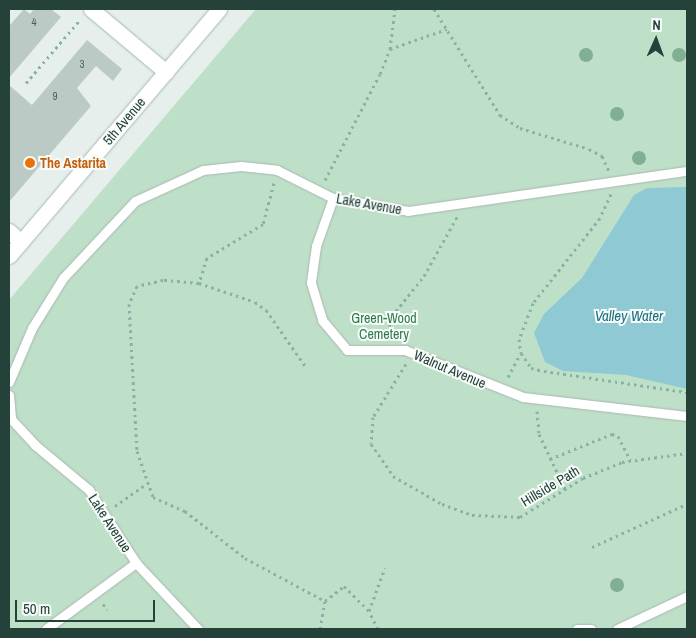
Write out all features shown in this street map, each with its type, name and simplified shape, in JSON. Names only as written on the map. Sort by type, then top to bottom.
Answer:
[{"type":"street","points":[[91,9],[166,72]]},
{"type":"street","name":"5th Avenue","points":[[9,256],[220,9]]},
{"type":"street","points":[[9,231],[21,242]]},
{"type":"lane","name":"Lake Avenue","points":[[9,382],[32,328],[63,278],[135,201],[203,170],[241,166],[277,170],[333,198],[408,211],[611,180],[687,171]]},
{"type":"lane","name":"Walnut Avenue","points":[[333,198],[312,265],[310,283],[322,320],[347,350],[397,350],[413,353],[501,390],[537,399],[687,416]]},
{"type":"lane","name":"Lake Avenue","points":[[9,395],[11,419],[35,445],[89,490],[136,563],[198,629]]},
{"type":"lane","points":[[46,629],[136,563]]},
{"type":"lane","points":[[618,629],[687,596]]},
{"type":"lane","points":[[577,629],[592,629]]},
{"type":"path","points":[[319,191],[390,48],[394,9]]},
{"type":"path","points":[[434,9],[500,115],[520,128],[602,156],[611,180],[610,198],[600,218],[525,317],[521,353],[501,390]]},
{"type":"path","points":[[26,83],[79,21]]},
{"type":"path","points":[[390,48],[447,29]]},
{"type":"path","points":[[199,283],[207,258],[263,224],[277,170]]},
{"type":"path","points":[[397,350],[389,326],[396,311],[424,276],[465,202]]},
{"type":"path","points":[[306,367],[260,306],[199,283],[163,280],[138,286],[129,304],[137,450],[147,484],[153,496],[185,511],[245,558],[325,601]]},
{"type":"path","name":"Hillside Path","points":[[413,353],[373,417],[371,444],[393,476],[442,504],[497,517],[520,517],[565,489],[630,460],[687,453]]},
{"type":"path","points":[[521,353],[531,368],[687,392]]},
{"type":"path","points":[[537,399],[539,434],[565,489]]},
{"type":"path","points":[[550,459],[612,434],[618,436],[630,460]]},
{"type":"path","points":[[105,513],[147,484]]},
{"type":"path","points":[[592,547],[687,504]]},
{"type":"path","points":[[369,611],[386,568]]},
{"type":"path","points":[[320,629],[325,601],[344,586],[369,611],[378,629]]},
{"type":"green space","name":"Green-Wood Cemetery","points":[[256,9],[687,9],[687,629],[9,629],[9,300]]},
{"type":"water","name":"Valley Water","points":[[687,187],[687,389],[626,375],[563,371],[545,362],[534,333],[544,314],[582,278],[634,195],[647,188]]},
{"type":"building","points":[[24,9],[30,14],[34,9],[51,9],[61,17],[9,78],[9,26]]},
{"type":"building","points":[[87,40],[122,69],[113,81],[96,66],[77,88],[91,106],[9,202],[9,85],[32,105]]},
{"type":"place","name":"The Astarita","points":[[30,163]]}]
